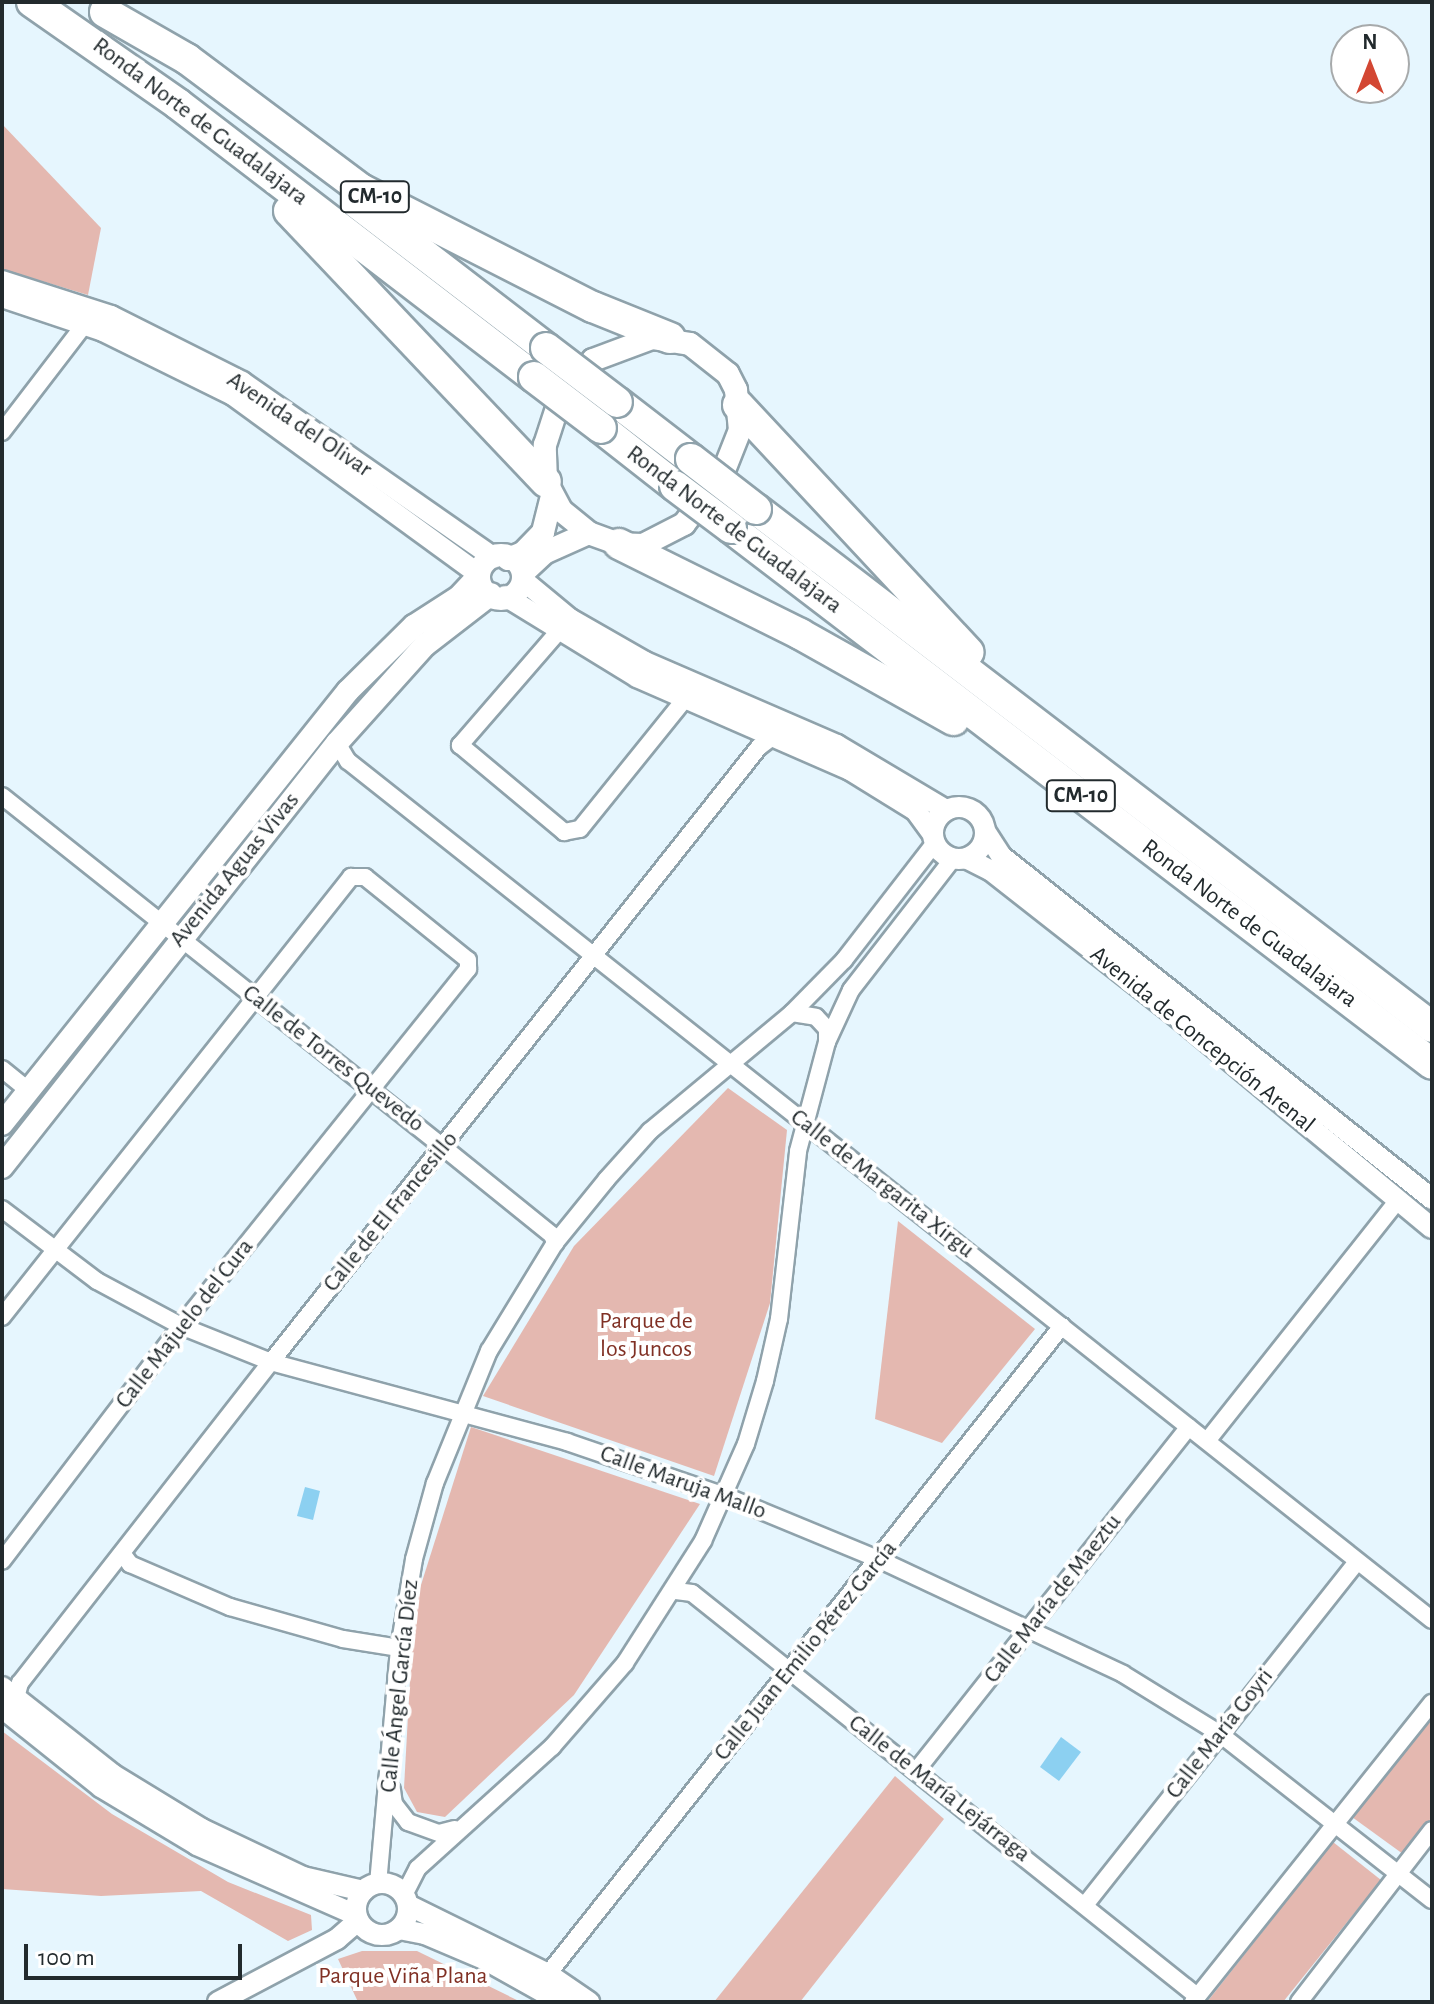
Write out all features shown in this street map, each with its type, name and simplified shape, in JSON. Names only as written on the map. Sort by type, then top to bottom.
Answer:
[{"type":"highway","name":"Ronda Norte de Guadalajara","points":[[32,2],[117,60],[1432,1064]]},
{"type":"highway","name":"Ronda Norte de Guadalajara","points":[[98,7],[1432,1027]]},
{"type":"highway","name":"CM-10","points":[[98,7],[187,59],[361,189],[593,307],[670,338]]},
{"type":"highway","name":"CM-10","points":[[117,60],[209,146],[309,228],[549,490]]},
{"type":"highway","name":"CM-10","points":[[738,405],[969,653],[1137,787],[1211,857]]},
{"type":"highway","name":"CM-10","points":[[619,544],[900,688],[1076,807],[1145,845]]},
{"type":"main road","name":"CM-10","points":[[549,490],[572,523],[619,544],[643,545],[668,536],[705,500],[735,452],[738,405],[728,374],[711,357],[670,338]]},
{"type":"main road","points":[[487,586],[515,594],[513,567],[543,532],[549,490],[549,425],[572,383],[593,360],[614,348],[670,338]]},
{"type":"main road","points":[[487,586],[513,567],[589,533]]},
{"type":"main road","name":"Avenida Aguas Vivas","points":[[2,1167],[337,743],[425,645],[487,586]]},
{"type":"main road","name":"Avenida Aguas Vivas","points":[[2,1124],[161,921],[372,664],[487,586]]},
{"type":"street","name":"Avenida del Olivar","points":[[2,281],[111,316],[242,382],[513,567]]},
{"type":"street","name":"Avenida del Olivar","points":[[2,297],[85,324],[233,395],[487,586]]},
{"type":"street","points":[[2,432],[85,324]]},
{"type":"street","points":[[399,1929],[418,1868],[455,1829],[552,1747],[625,1663],[676,1591],[725,1496],[750,1432],[779,1319],[803,1122],[827,1042],[851,990],[960,859],[978,853],[985,831],[977,814],[965,808],[946,810],[837,745],[645,662],[570,619],[513,567]]},
{"type":"street","points":[[487,586],[558,632],[685,699],[776,734],[897,798],[916,811],[933,839],[960,859]]},
{"type":"street","points":[[558,632],[460,745],[564,832],[580,829],[685,699]]},
{"type":"street","name":"Calle de El Francesillo","points":[[7,1697],[759,747],[776,734]]},
{"type":"street","name":"Calle de Margarita Xirgu","points":[[337,743],[348,761],[1207,1441],[1356,1563],[1432,1620]]},
{"type":"street","name":"Calle de Torres Quevedo","points":[[2,796],[373,1090],[552,1235],[555,1243]]},
{"type":"street","points":[[933,839],[946,810]]},
{"type":"street","name":"Avenida de Concepción Arenal","points":[[985,831],[1001,856],[1432,1199]]},
{"type":"street","name":"Calle Ángel García Díez","points":[[371,1887],[390,1777],[399,1648],[414,1559],[461,1412],[489,1351],[555,1243],[650,1131],[792,1013],[868,932],[933,839]]},
{"type":"street","name":"Avenida de Concepción Arenal","points":[[960,859],[990,870],[1180,1019],[1432,1228]]},
{"type":"street","name":"Calle Majuelo del Cura","points":[[2,1561],[181,1326],[470,965],[365,877],[351,877],[256,998]]},
{"type":"street","points":[[2,1317],[256,998]]},
{"type":"street","points":[[792,1013],[816,1017],[827,1029],[827,1042]]},
{"type":"street","points":[[2,1069],[28,1090]]},
{"type":"street","points":[[1207,1441],[1397,1201]]},
{"type":"street","name":"Calle Maruja Mallo","points":[[2,1209],[97,1281],[181,1326],[271,1362],[461,1412],[725,1496],[880,1560],[1029,1628],[1159,1693],[1220,1734],[1432,1900]]},
{"type":"street","name":"Calle Juan Emilio Pérez García","points":[[548,1974],[880,1560],[1062,1326]]},
{"type":"street","name":"Calle María de Maeztu","points":[[916,1771],[1189,1427]]},
{"type":"street","points":[[122,1553],[141,1569],[230,1607],[343,1639],[399,1648]]},
{"type":"street","name":"Calle María Goyri","points":[[1085,1905],[1356,1563]]},
{"type":"street","name":"Calle de María Lejárraga","points":[[676,1591],[692,1593],[790,1670],[1085,1905],[1195,1999]]},
{"type":"street","points":[[7,1697],[112,1774],[202,1829],[303,1877],[371,1887],[395,1887],[406,1900],[548,1974],[589,2002]]},
{"type":"street","points":[[7,1697],[101,1787],[197,1845],[361,1923],[425,1934],[484,1959],[561,2002]]},
{"type":"street","points":[[1195,1999],[1432,1703]]},
{"type":"street","points":[[390,1777],[394,1804],[408,1822],[439,1833],[455,1829]]},
{"type":"street","points":[[1299,2002],[1432,1830]]},
{"type":"street","points":[[218,2002],[330,1943],[361,1923],[371,1887]]},
{"type":"green space","points":[[2,124],[101,228],[88,295],[2,269]]},
{"type":"green space","name":"Parque de los Juncos","points":[[728,1088],[787,1130],[770,1303],[714,1476],[483,1396],[574,1246]]},
{"type":"green space","points":[[898,1221],[1035,1329],[942,1443],[875,1419]]},
{"type":"green space","points":[[471,1427],[700,1504],[574,1695],[445,1817],[417,1812],[404,1788],[414,1607]]},
{"type":"green space","points":[[1432,1719],[1432,1817],[1403,1854],[1352,1817]]},
{"type":"green space","points":[[2,1731],[112,1814],[228,1882],[311,1915],[312,1930],[288,1941],[201,1891],[101,1896],[2,1889]]},
{"type":"green space","points":[[895,1776],[944,1819],[800,2002],[714,2002]]},
{"type":"green space","points":[[1333,1842],[1381,1880],[1283,2002],[1207,2002]]},
{"type":"green space","name":"Parque Viña Plana","points":[[362,1951],[417,1951],[521,2002],[358,2002],[338,1959]]},
{"type":"water","points":[[305,1487],[320,1491],[313,1520],[297,1516]]},
{"type":"water","points":[[1061,1737],[1081,1752],[1059,1781],[1040,1767]]}]
